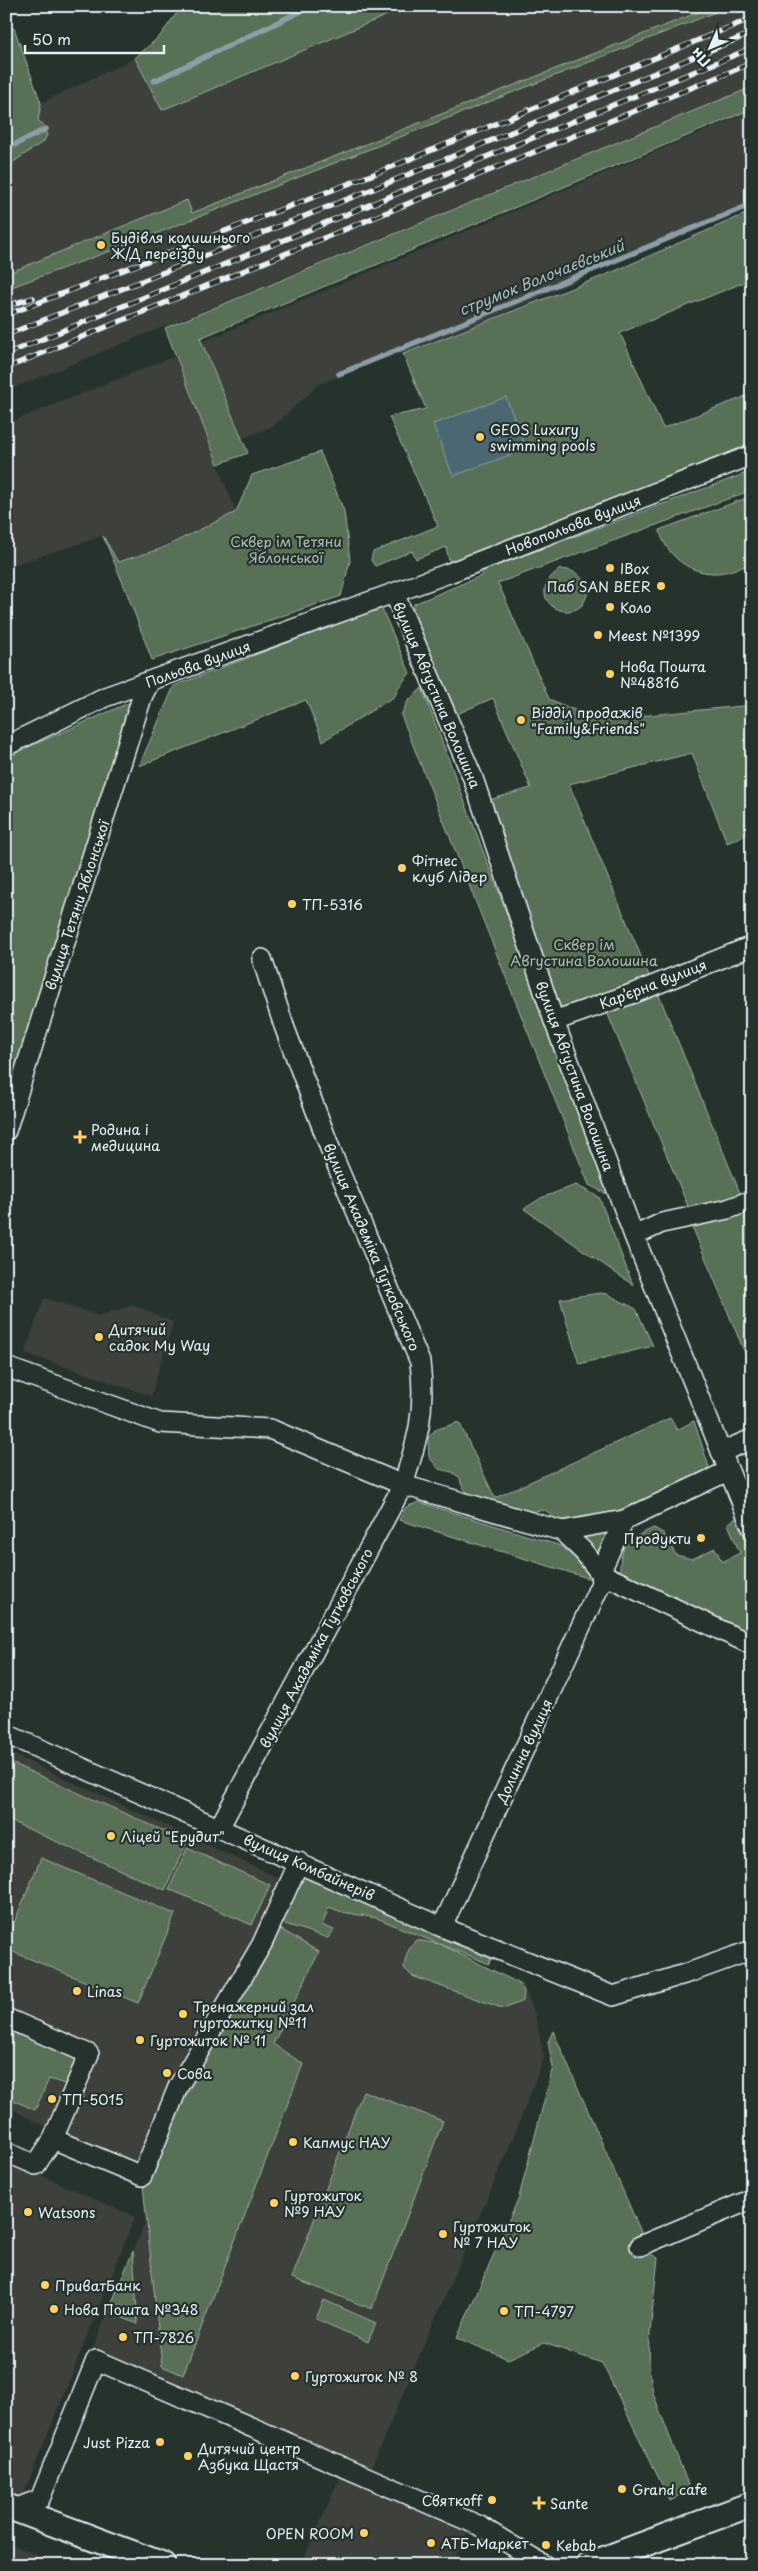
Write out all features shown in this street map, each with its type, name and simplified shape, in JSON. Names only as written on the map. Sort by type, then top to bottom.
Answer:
[{"type":"main road","points":[[588,2565],[752,2504]]},
{"type":"main road","points":[[10,2508],[164,2565]]},
{"type":"street","name":"Новопольова вулиця","points":[[394,593],[752,455]]},
{"type":"street","name":"Польова вулиця","points":[[6,746],[106,697],[394,593]]},
{"type":"street","name":"вулиця Августина Волошина","points":[[394,593],[473,778],[554,1021],[634,1236],[752,1528]]},
{"type":"street","name":"вулиця Тетяни Яблонської","points":[[6,1131],[142,697],[150,680]]},
{"type":"street","name":"Карʼєрна вулиця","points":[[554,1021],[637,992],[752,946]]},
{"type":"street","name":"вулиця Академіка Тутковського","points":[[219,1828],[403,1485],[418,1437],[424,1394],[420,1362],[333,1156],[284,1026],[262,959]]},
{"type":"street","points":[[634,1236],[662,1223],[728,1209],[752,1200]]},
{"type":"street","points":[[6,1367],[160,1423],[270,1428],[403,1485],[562,1531],[624,1520],[728,1471]]},
{"type":"street","points":[[721,1452],[752,1439]]},
{"type":"street","name":"Долинна вулиця","points":[[442,1927],[601,1583],[600,1573],[624,1520]]},
{"type":"street","points":[[562,1531],[583,1551],[600,1573],[752,1645]]},
{"type":"street","name":"вулиця Комбайнерів","points":[[6,1734],[299,1862],[442,1927],[613,1996],[691,1972],[752,1950]]},
{"type":"street","points":[[53,2139],[142,2176],[178,2087],[262,1944],[299,1862]]},
{"type":"street","points":[[6,2018],[89,2054],[53,2139],[36,2165],[6,2152]]},
{"type":"street","points":[[640,2246],[752,2199]]},
{"type":"street","points":[[10,2508],[40,2498],[96,2360],[480,2526],[544,2565]]},
{"type":"shaded area","points":[[409,6],[714,6],[192,214],[186,200],[6,274],[6,167],[44,141],[47,135],[43,124],[38,121],[41,103],[135,58],[162,110]]},
{"type":"shaded area","points":[[731,6],[752,6],[752,87],[6,391],[6,289],[114,250]]},
{"type":"shaded area","points":[[752,111],[752,204],[480,323],[319,384],[275,425],[242,439],[202,342]]},
{"type":"shaded area","points":[[175,356],[236,512],[139,557],[118,562],[103,536],[6,567],[6,424]]},
{"type":"shaded area","name":"Дитячий садок My Way","points":[[44,1298],[98,1316],[132,1305],[173,1322],[151,1396],[25,1353]]},
{"type":"shaded area","name":"Капмус НАУ","points":[[6,1751],[283,1880],[287,1866],[523,1985],[535,2014],[544,2058],[514,2136],[370,2470],[90,2355],[162,2182],[87,2148],[6,2106]]},
{"type":"shaded area","points":[[6,2160],[135,2217],[22,2498],[6,2492]]},
{"type":"shaded area","points":[[344,2469],[470,2527],[452,2565],[301,2565]]},
{"type":"shaded area","points":[[6,2542],[14,2545],[60,2565],[6,2565]]},
{"type":"green space","points":[[182,6],[409,6],[162,110],[135,58],[160,36]]},
{"type":"green space","points":[[714,6],[731,6],[135,242],[6,289],[6,274],[187,200],[192,213]]},
{"type":"green space","points":[[14,28],[41,103],[38,121],[43,124],[47,135],[44,141],[6,167],[6,31]]},
{"type":"green space","points":[[752,87],[752,109],[200,338],[248,453],[218,464],[165,328]]},
{"type":"green space","points":[[752,211],[752,279],[620,333],[663,428],[752,394],[752,443],[450,565],[446,547],[416,559],[412,551],[375,566],[371,560],[373,552],[438,526],[389,417],[426,409],[403,354],[608,274]]},
{"type":"green space","name":"Сквер ім Тетяни Яблонської","points":[[320,452],[344,511],[350,561],[341,596],[152,660],[103,536],[118,562],[160,549],[236,512],[252,475]]},
{"type":"green space","name":"Сквер ім Августина Волошина","points":[[752,471],[752,490],[498,583],[549,699],[598,720],[752,705],[752,832],[727,843],[692,753],[569,784],[653,985],[554,1021],[482,802],[531,788],[493,698],[457,714],[412,612],[414,604],[483,575],[479,572]]},
{"type":"green space","points":[[752,496],[752,564],[722,572],[703,572],[686,566],[667,547],[659,530]]},
{"type":"green space","points":[[560,569],[575,572],[584,581],[589,591],[582,605],[574,610],[565,611],[557,609],[550,604],[546,597],[545,588],[550,579]]},
{"type":"green space","points":[[381,607],[410,673],[398,688],[395,696],[323,741],[306,700],[139,766],[174,686]]},
{"type":"green space","points":[[422,688],[611,1196],[589,1185],[401,715],[408,701]]},
{"type":"green space","points":[[142,697],[6,1135],[6,757]]},
{"type":"green space","points":[[656,988],[752,1222],[752,1370],[692,1226],[687,1204],[606,1010]]},
{"type":"green space","points":[[576,1185],[599,1197],[633,1285],[524,1209],[541,1198]]},
{"type":"green space","points":[[600,1293],[607,1294],[636,1309],[653,1346],[579,1364],[560,1299]]},
{"type":"green space","points":[[670,1418],[677,1430],[694,1421],[709,1467],[689,1484],[613,1518],[579,1523],[556,1519],[545,1510],[517,1512],[488,1504],[473,1497],[466,1491],[460,1478],[452,1472],[439,1469],[429,1457],[428,1438],[435,1430],[459,1422],[495,1498]]},
{"type":"green space","points":[[419,1502],[561,1546],[581,1564],[591,1579],[399,1520],[406,1507]]},
{"type":"green space","points":[[737,1517],[752,1552],[752,1636],[634,1581],[620,1571],[622,1555],[628,1543],[654,1528],[663,1533],[676,1555],[692,1559],[715,1548],[722,1562],[740,1553],[728,1524]]},
{"type":"green space","points":[[607,1528],[611,1535],[610,1545],[597,1554],[583,1551],[582,1536]]},
{"type":"green space","points":[[11,1763],[187,1841],[165,1890],[6,1819],[6,1774]]},
{"type":"green space","points":[[187,1848],[270,1885],[252,1925],[169,1889]]},
{"type":"green space","points":[[41,1858],[175,1914],[138,2003],[6,1949],[6,1942]]},
{"type":"green space","points":[[305,1873],[492,1955],[489,1964],[440,1944],[518,1983],[524,1991],[523,2001],[506,2008],[499,2007],[412,1976],[404,1968],[407,1953],[416,1940],[439,1944],[377,1918],[342,1912],[329,1907],[322,1925],[334,1930],[328,1938],[276,1921],[291,1883]]},
{"type":"green space","points":[[272,1924],[319,1952],[273,2044],[303,2064],[183,2375],[162,2366],[142,2176]]},
{"type":"green space","points":[[6,2026],[81,2058],[68,2085],[49,2079],[35,2110],[6,2097]]},
{"type":"green space","points":[[553,2031],[641,2232],[638,2240],[646,2251],[658,2258],[650,2332],[649,2368],[653,2393],[690,2490],[670,2501],[602,2363],[544,2343],[508,2359],[457,2338],[519,2197],[553,2067],[548,2042]]},
{"type":"green space","points":[[363,2091],[443,2121],[372,2309],[292,2278]]},
{"type":"green space","points":[[133,2251],[138,2324],[108,2312]]},
{"type":"green space","points":[[324,2300],[376,2323],[368,2342],[316,2319]]},
{"type":"water","name":"GEOS Luxury swimming pools","points":[[506,397],[526,449],[453,476],[433,424]]},
{"type":"waterway","points":[[154,81],[312,6]]},
{"type":"waterway","points":[[6,149],[46,129]]},
{"type":"waterway","name":"струмок Волочаєвський","points":[[339,374],[752,204]]},
{"type":"railway","points":[[6,315],[374,174],[752,18]]},
{"type":"railway","points":[[6,335],[378,187],[752,33]]},
{"type":"railway","points":[[6,354],[752,48]]},
{"type":"railway","points":[[6,368],[752,63]]},
{"type":"railway","points":[[6,306],[33,298]]},
{"type":"place","name":"Будівля колишнього Ж/Д переїзду","points":[[101,245]]},
{"type":"place","name":"GEOS Luxury swimming pools","points":[[480,437]]},
{"type":"place","name":"IBox","points":[[610,568]]},
{"type":"place","name":"Паб SAN BEER","points":[[661,586]]},
{"type":"place","name":"Коло","points":[[610,607]]},
{"type":"place","name":"Meest №1399","points":[[598,635]]},
{"type":"place","name":"Нова Пошта №48816","points":[[610,674]]},
{"type":"place","name":"Відділ продажів \"Family&Friends\"","points":[[521,720]]},
{"type":"place","name":"Фітнес клуб Лідер","points":[[402,868]]},
{"type":"place","name":"ТП-5316","points":[[292,904]]},
{"type":"place","name":"Родина і медицина","points":[[80,1137]]},
{"type":"place","name":"Дитячий садок My Way","points":[[99,1337]]},
{"type":"place","name":"Продукти","points":[[701,1538]]},
{"type":"place","name":"Ліцей \"Ерудит\"","points":[[111,1836]]},
{"type":"place","name":"Linas","points":[[77,1991]]},
{"type":"place","name":"Тренажерний зал гуртожитку №11","points":[[183,2014]]},
{"type":"place","name":"Гуртожиток № 11","points":[[140,2040]]},
{"type":"place","name":"Сова","points":[[167,2073]]},
{"type":"place","name":"ТП-5015","points":[[52,2099]]},
{"type":"place","name":"Капмус НАУ","points":[[293,2142]]},
{"type":"place","name":"Гуртожиток №9 НАУ","points":[[274,2203]]},
{"type":"place","name":"Watsons","points":[[28,2212]]},
{"type":"place","name":"Гуртожиток № 7 НАУ","points":[[443,2234]]},
{"type":"place","name":"ПриватБанк","points":[[45,2285]]},
{"type":"place","name":"Нова Пошта №348","points":[[54,2309]]},
{"type":"place","name":"ТП-4797","points":[[504,2311]]},
{"type":"place","name":"ТП-7826","points":[[123,2337]]},
{"type":"place","name":"Гуртожиток № 8","points":[[295,2376]]},
{"type":"place","name":"Just Pizza","points":[[160,2442]]},
{"type":"place","name":"Дитячий центр Азбука Щастя","points":[[188,2456]]},
{"type":"place","name":"Grand cafe","points":[[622,2489]]},
{"type":"place","name":"Святкоff","points":[[492,2500]]},
{"type":"place","name":"Sante","points":[[539,2503]]},
{"type":"place","name":"OPEN ROOM","points":[[364,2533]]},
{"type":"place","name":"АТБ-Маркет","points":[[431,2543]]},
{"type":"place","name":"Kebab","points":[[546,2545]]}]
